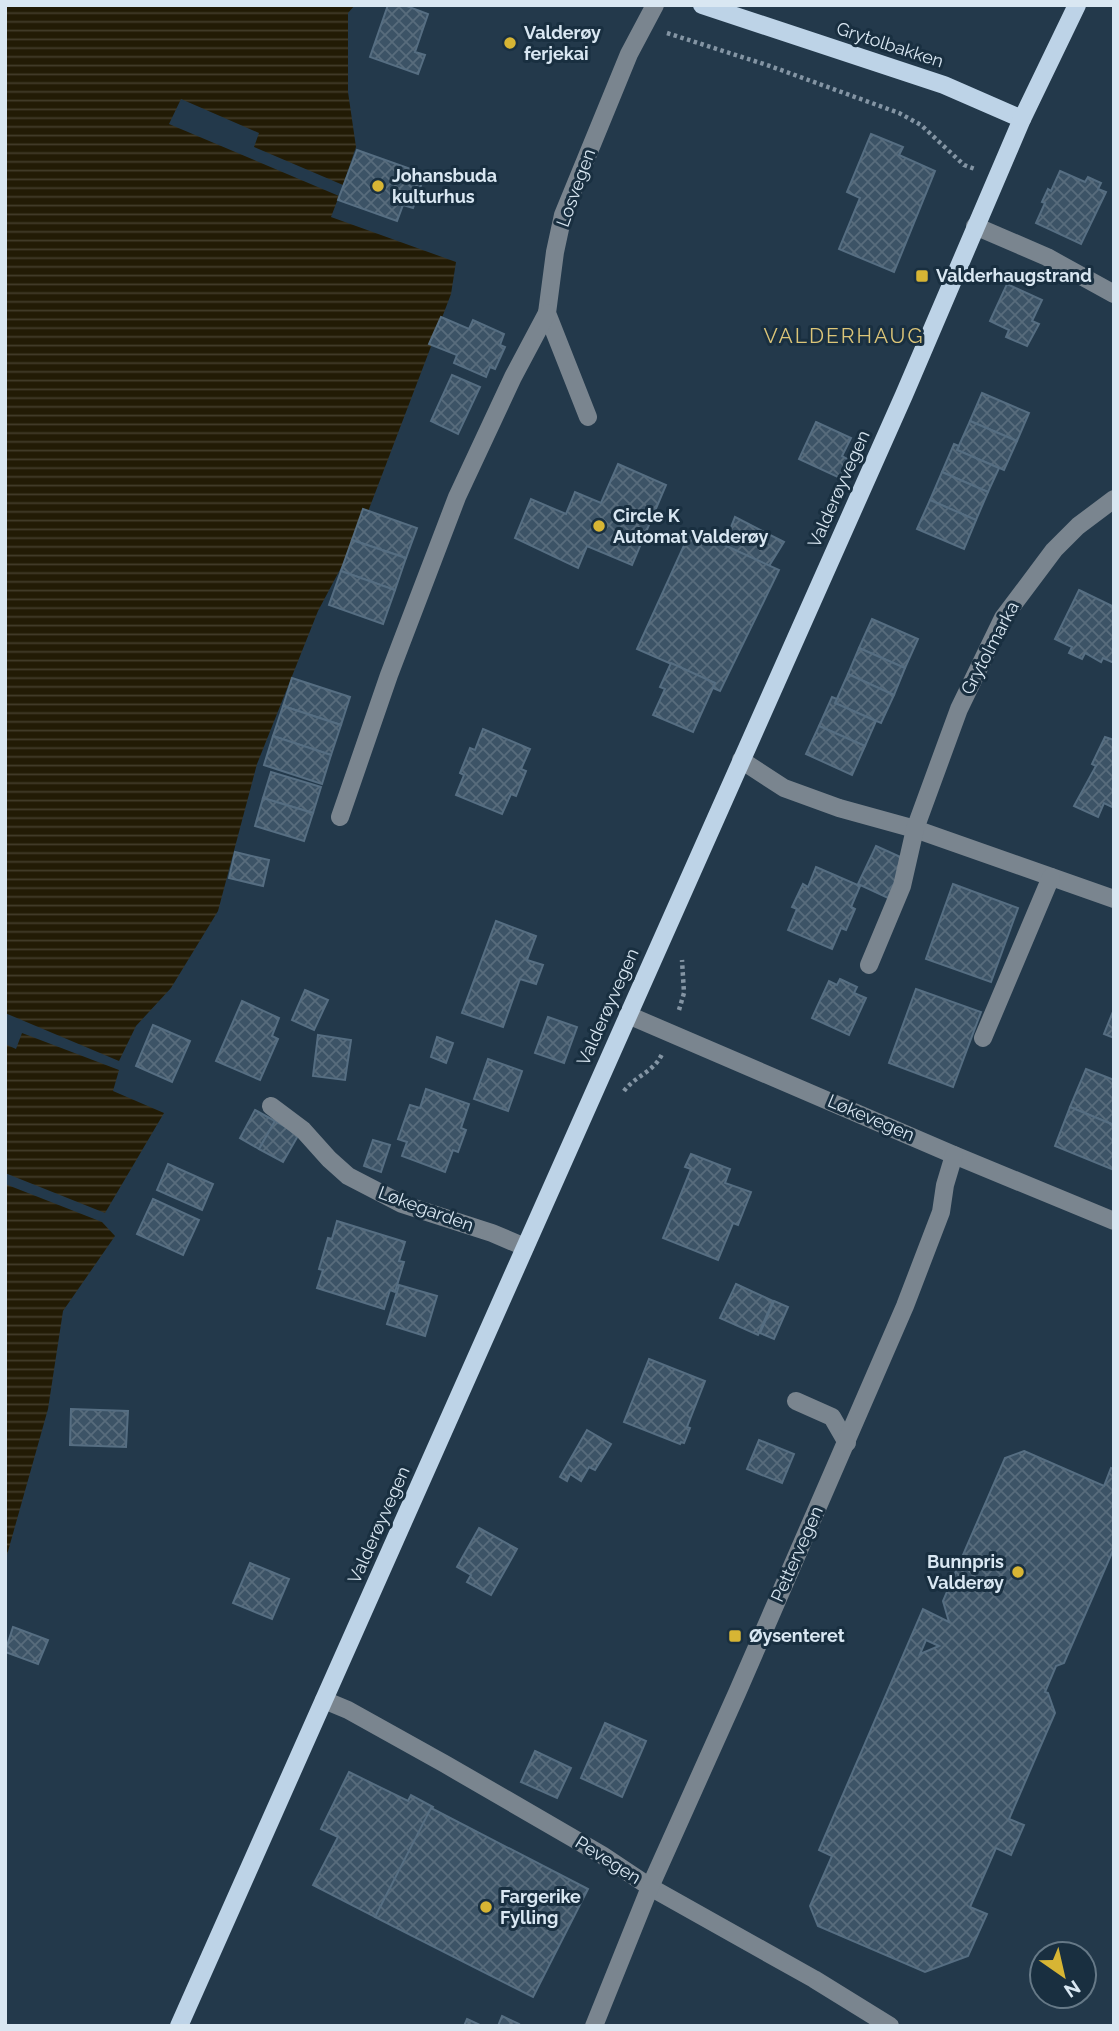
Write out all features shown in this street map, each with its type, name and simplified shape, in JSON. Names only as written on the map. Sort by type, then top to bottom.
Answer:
[{"type":"main road","name":"Grytolbakken","points":[[702,5],[944,85],[1022,119]]},
{"type":"main road","name":"Valderøyvegen","points":[[179,2026],[904,395],[1022,119],[1077,5]]},
{"type":"street","name":"Losvegen","points":[[588,417],[547,313],[555,252],[563,215],[641,30],[655,5]]},
{"type":"street","points":[[975,226],[1047,257],[1114,294]]},
{"type":"street","points":[[340,817],[389,675],[457,497],[513,377],[547,313]]},
{"type":"street","name":"Grytolmarka","points":[[869,965],[902,886],[915,829],[959,709],[1003,618],[1054,550],[1078,526],[1114,499]]},
{"type":"street","points":[[741,760],[784,788],[838,808],[915,829],[1114,899]]},
{"type":"street","points":[[983,1038],[1051,877]]},
{"type":"street","name":"Løkevegen","points":[[628,1015],[954,1155],[1114,1220]]},
{"type":"street","name":"Løkegarden","points":[[271,1105],[303,1130],[329,1160],[348,1176],[402,1204],[492,1233],[525,1247]]},
{"type":"street","name":"Pettervegen","points":[[594,2026],[650,1887],[905,1306],[941,1212],[945,1185],[954,1155]]},
{"type":"street","points":[[796,1401],[832,1417],[847,1443]]},
{"type":"street","name":"Pevegen","points":[[324,1700],[348,1710],[445,1764],[890,2026]]},
{"type":"path","points":[[641,30],[671,34],[770,66],[898,113],[921,125],[964,164],[996,178]]},
{"type":"shaded area","points":[[5,5],[355,5],[348,13],[348,92],[356,147],[343,185],[254,147],[259,133],[181,99],[169,124],[339,196],[331,217],[456,262],[451,294],[361,530],[318,611],[257,764],[218,911],[171,988],[136,1026],[119,1061],[5,1013]]},
{"type":"shaded area","points":[[22,1033],[119,1070],[113,1091],[164,1113],[105,1213],[5,1173],[5,1044],[16,1049]]},
{"type":"shaded area","points":[[5,1184],[102,1222],[115,1236],[63,1311],[48,1409],[5,1562]]},
{"type":"building","points":[[388,5],[404,5],[428,14],[415,52],[425,55],[418,74],[370,57]]},
{"type":"building","points":[[871,134],[903,147],[899,155],[935,171],[894,272],[839,249],[860,198],[847,192]]},
{"type":"building","points":[[357,150],[425,174],[413,208],[403,205],[397,221],[338,200]]},
{"type":"building","points":[[1060,171],[1085,182],[1088,177],[1101,183],[1098,189],[1106,192],[1081,244],[1036,223],[1048,189],[1051,191]]},
{"type":"building","points":[[1007,284],[1042,300],[1032,321],[1039,324],[1027,346],[1006,337],[1009,330],[990,321]]},
{"type":"building","points":[[441,317],[469,329],[473,320],[504,334],[500,345],[505,347],[495,369],[490,367],[486,377],[454,363],[457,355],[429,344]]},
{"type":"building","points":[[452,375],[480,387],[458,434],[431,421]]},
{"type":"building","points":[[982,393],[1029,413],[1017,441],[970,421]]},
{"type":"building","points":[[970,421],[1017,441],[1004,470],[957,450]]},
{"type":"building","points":[[816,422],[851,438],[842,456],[849,460],[840,478],[799,459]]},
{"type":"building","points":[[954,444],[959,446],[957,450],[999,468],[988,492],[942,472]]},
{"type":"building","points":[[618,464],[666,485],[632,565],[587,546],[578,568],[515,538],[531,499],[566,514],[575,492],[601,503]]},
{"type":"building","points":[[942,472],[988,492],[976,520],[930,500]]},
{"type":"building","points":[[930,500],[976,520],[964,549],[917,529]]},
{"type":"building","points":[[363,509],[417,528],[406,558],[352,540]]},
{"type":"building","points":[[735,517],[784,542],[769,566],[724,545]]},
{"type":"building","points":[[691,530],[779,570],[720,691],[713,688],[715,683],[637,649]]},
{"type":"building","points":[[352,540],[406,558],[395,590],[341,571]]},
{"type":"building","points":[[341,571],[395,590],[383,624],[329,605]]},
{"type":"building","points":[[1079,590],[1114,607],[1114,663],[1103,658],[1101,662],[1085,653],[1082,659],[1069,653],[1072,647],[1055,639]]},
{"type":"building","points":[[872,619],[918,639],[905,668],[859,648]]},
{"type":"building","points":[[859,648],[905,668],[894,695],[848,674]]},
{"type":"building","points":[[671,663],[715,683],[693,732],[653,715],[665,689],[660,687]]},
{"type":"building","points":[[848,674],[894,695],[881,723],[835,703]]},
{"type":"building","points":[[292,678],[350,697],[341,725],[283,706]]},
{"type":"building","points":[[832,697],[837,699],[835,703],[876,721],[865,746],[819,726]]},
{"type":"building","points":[[283,706],[341,725],[331,755],[273,736]]},
{"type":"building","points":[[819,726],[865,746],[852,775],[806,754]]},
{"type":"building","points":[[483,729],[530,749],[521,769],[526,771],[516,796],[511,794],[502,814],[456,795],[464,775],[460,773],[470,748],[475,750]]},
{"type":"building","points":[[273,736],[331,755],[322,784],[264,765]]},
{"type":"building","points":[[1105,737],[1114,740],[1114,808],[1104,803],[1098,817],[1074,806],[1096,766],[1092,764]]},
{"type":"building","points":[[271,772],[321,787],[313,813],[263,798]]},
{"type":"building","points":[[263,798],[313,813],[304,841],[255,826]]},
{"type":"building","points":[[876,846],[905,859],[888,898],[858,884]]},
{"type":"building","points":[[235,852],[269,860],[263,886],[229,878]]},
{"type":"building","points":[[816,867],[860,886],[851,907],[855,909],[846,930],[841,928],[832,949],[788,930],[797,909],[792,907],[803,884],[808,887]]},
{"type":"building","points":[[953,884],[1018,908],[991,982],[926,959]]},
{"type":"building","points":[[496,921],[536,936],[527,960],[543,965],[536,984],[520,979],[503,1027],[462,1013]]},
{"type":"building","points":[[840,979],[857,987],[854,993],[866,998],[849,1035],[812,1018],[829,981],[837,985]]},
{"type":"building","points":[[916,989],[981,1012],[953,1087],[889,1063]]},
{"type":"building","points":[[305,990],[328,1000],[314,1030],[292,1020]]},
{"type":"building","points":[[242,1001],[279,1018],[272,1036],[278,1039],[260,1080],[216,1061]]},
{"type":"building","points":[[1114,1009],[1114,1038],[1104,1034]]},
{"type":"building","points":[[548,1017],[577,1027],[564,1063],[535,1053]]},
{"type":"building","points":[[153,1025],[190,1041],[172,1082],[136,1066]]},
{"type":"building","points":[[318,1035],[351,1040],[345,1080],[313,1076]]},
{"type":"building","points":[[437,1037],[453,1043],[446,1063],[431,1057]]},
{"type":"building","points":[[488,1059],[522,1071],[508,1111],[474,1099]]},
{"type":"building","points":[[1086,1069],[1114,1080],[1114,1125],[1070,1107]]},
{"type":"building","points":[[426,1089],[469,1104],[461,1128],[466,1130],[458,1152],[453,1150],[445,1172],[402,1156],[407,1142],[398,1139],[410,1105],[420,1108]]},
{"type":"building","points":[[1070,1107],[1114,1125],[1114,1170],[1055,1146]]},
{"type":"building","points":[[255,1110],[275,1121],[259,1149],[240,1138]]},
{"type":"building","points":[[275,1121],[299,1134],[283,1162],[259,1149]]},
{"type":"building","points":[[373,1140],[390,1145],[381,1172],[364,1166]]},
{"type":"building","points":[[691,1154],[730,1169],[725,1183],[751,1192],[738,1225],[733,1223],[718,1260],[663,1238],[691,1169],[685,1167]]},
{"type":"building","points":[[168,1164],[213,1184],[202,1210],[157,1190]]},
{"type":"building","points":[[153,1199],[199,1220],[183,1255],[137,1234]]},
{"type":"building","points":[[337,1221],[405,1242],[399,1261],[404,1262],[395,1292],[390,1290],[384,1309],[317,1288],[323,1270],[319,1269],[328,1238],[332,1239]]},
{"type":"building","points":[[736,1284],[773,1301],[758,1335],[720,1318]]},
{"type":"building","points":[[399,1285],[437,1296],[425,1336],[387,1324]]},
{"type":"building","points":[[774,1301],[788,1307],[774,1339],[760,1333]]},
{"type":"building","points":[[649,1359],[705,1381],[687,1427],[690,1428],[684,1443],[680,1444],[624,1422]]},
{"type":"building","points":[[71,1409],[128,1411],[126,1447],[70,1445]]},
{"type":"building","points":[[587,1430],[611,1444],[595,1470],[589,1467],[581,1481],[570,1474],[567,1481],[560,1477]]},
{"type":"building","points":[[759,1440],[794,1454],[782,1483],[747,1469]]},
{"type":"building","points":[[1024,1451],[1104,1486],[1111,1468],[1114,1469],[1114,1548],[1064,1663],[1056,1666],[1045,1692],[1048,1693],[1055,1713],[1009,1819],[1024,1825],[1011,1855],[996,1848],[970,1907],[987,1914],[968,1956],[925,1972],[818,1926],[810,1906],[832,1856],[819,1850],[923,1609],[949,1622],[943,1601],[1005,1458]],"holes":[[[926,1640],[939,1646],[920,1654]]]},
{"type":"building","points":[[479,1528],[517,1549],[491,1595],[467,1582],[471,1575],[457,1567]]},
{"type":"building","points":[[250,1563],[289,1579],[272,1619],[233,1603]]},
{"type":"building","points":[[13,1627],[48,1640],[38,1664],[5,1652]]},
{"type":"building","points":[[605,1723],[646,1741],[622,1797],[581,1778]]},
{"type":"building","points":[[535,1751],[571,1768],[557,1798],[521,1782]]},
{"type":"building","points":[[349,1772],[408,1801],[411,1795],[433,1807],[375,1917],[313,1885],[338,1837],[321,1829]]},
{"type":"building","points":[[431,1808],[588,1889],[533,1997],[375,1917]]},
{"type":"building","points":[[502,2016],[519,2024],[518,2026],[498,2026]]},
{"type":"building","points":[[467,2019],[482,2026],[464,2026]]},
{"type":"place","name":"Valderøy ferjekai","points":[[510,43]]},
{"type":"place","name":"Johansbuda kulturhus","points":[[378,186]]},
{"type":"place","name":"Valderhaugstrand","points":[[922,276]]},
{"type":"place","name":"Circle K Automat Valderøy","points":[[599,526]]},
{"type":"place","name":"Bunnpris Valderøy","points":[[1018,1572]]},
{"type":"place","name":"Øysenteret","points":[[735,1636]]},
{"type":"place","name":"Fargerike Fylling","points":[[486,1907]]},
{"type":"district","name":"VALDERHAUG","points":[[844,336]]}]
